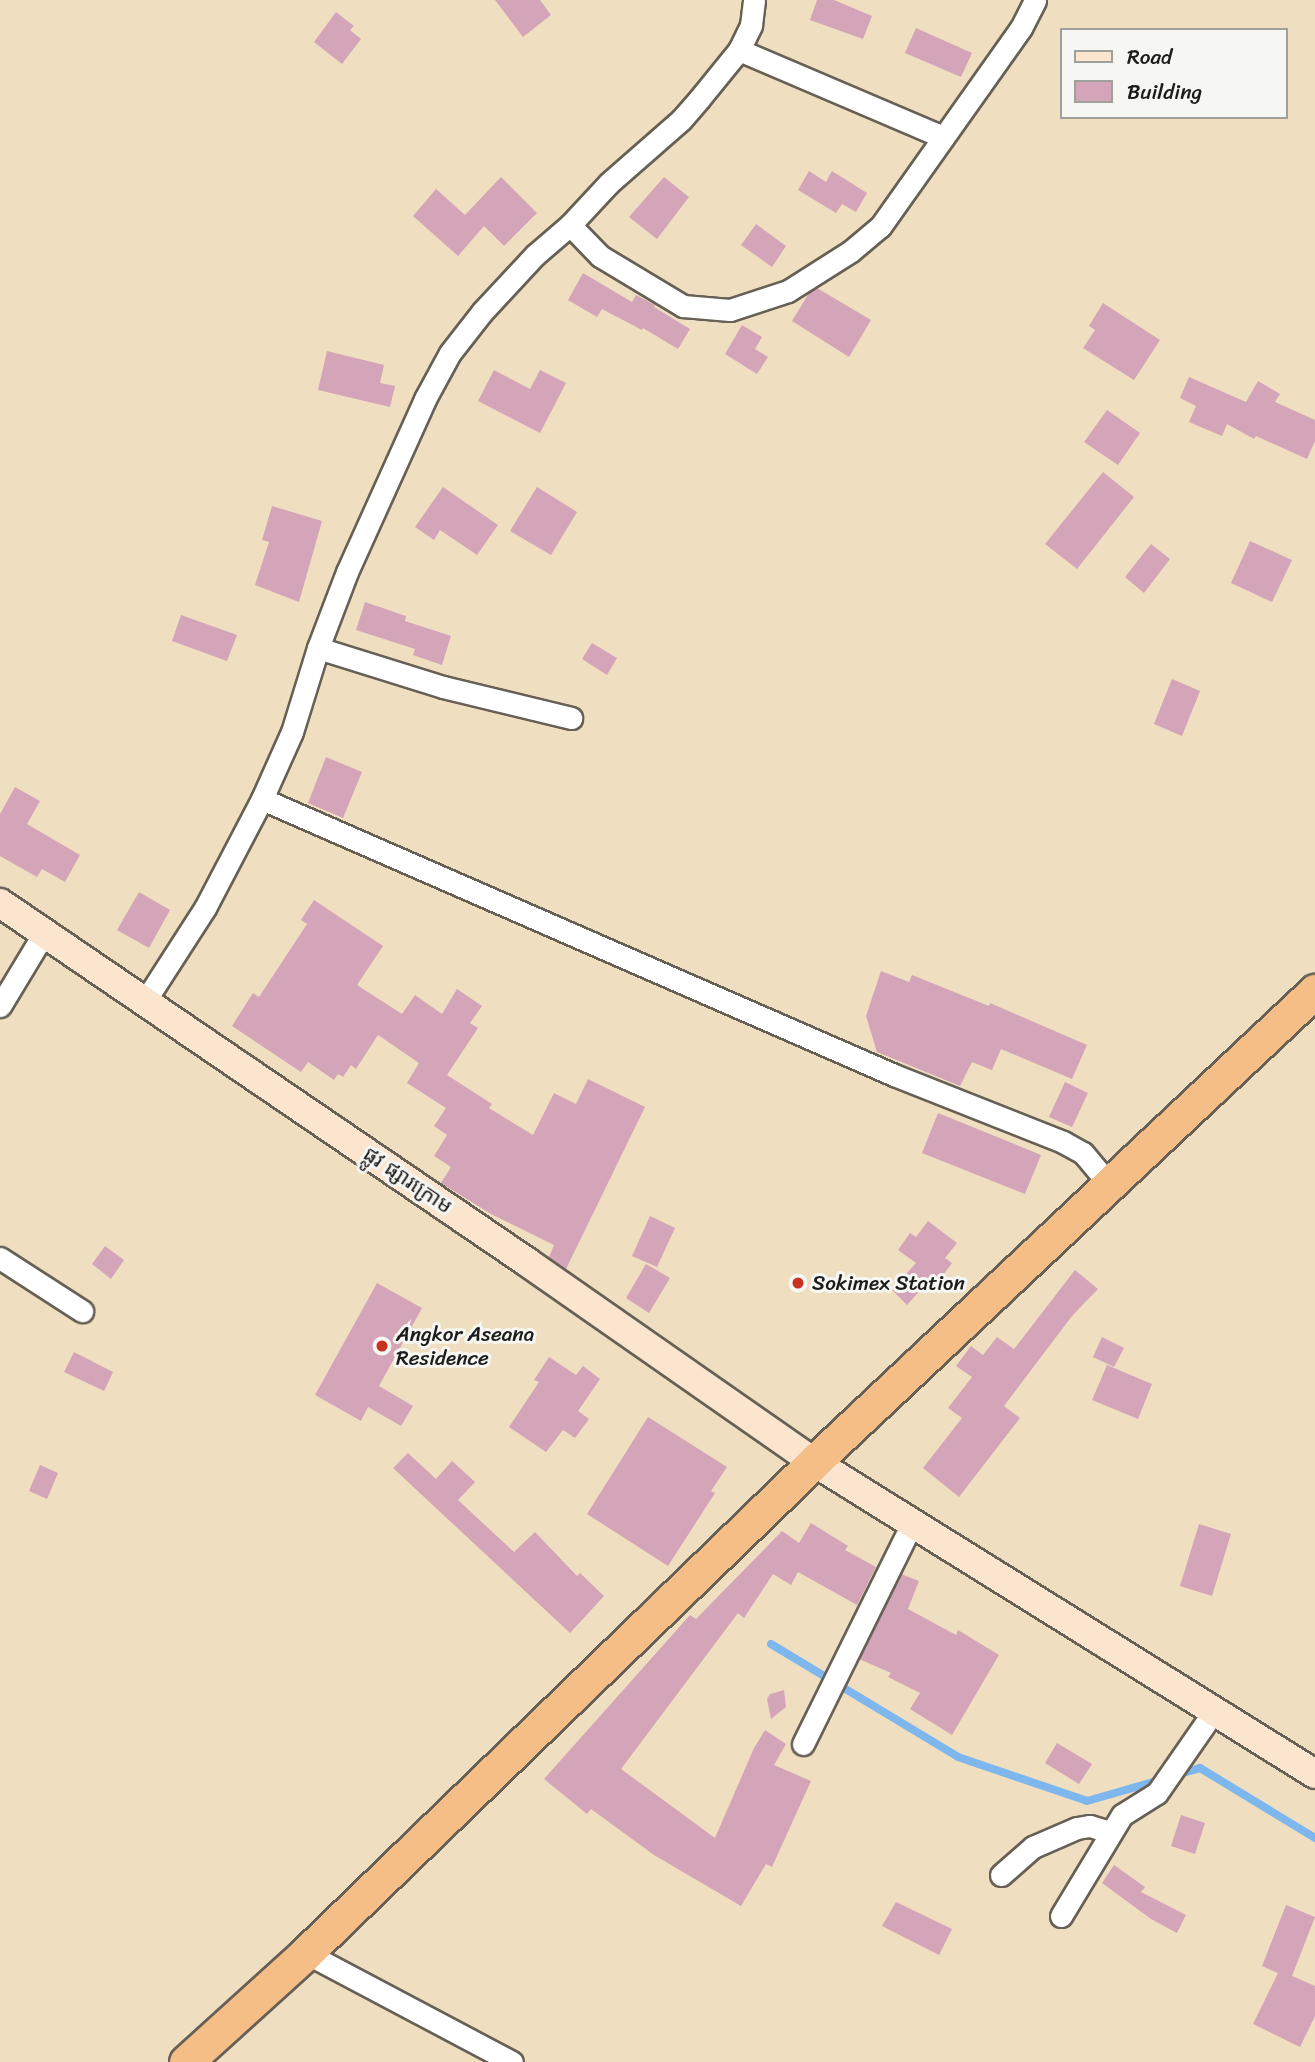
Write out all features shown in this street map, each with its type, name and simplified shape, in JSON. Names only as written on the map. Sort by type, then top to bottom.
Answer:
[{"type":"highway","points":[[186,2062],[306,1953],[814,1462],[1315,991]]},
{"type":"main road","name":"ផ្លូវ ផ្សារក្រោម","points":[[0,903],[145,1000],[814,1462],[1315,1774]]},
{"type":"street","points":[[145,1000],[205,908],[262,799],[292,732],[318,648],[366,529],[425,399],[450,353],[482,312],[535,255],[570,225],[609,183],[681,120],[739,50],[751,24],[754,0]]},
{"type":"street","points":[[570,225],[600,256],[683,306],[730,310],[788,291],[851,251],[880,226],[1021,28],[1035,0]]},
{"type":"street","points":[[739,50],[943,138]]},
{"type":"street","points":[[318,648],[443,687],[571,718]]},
{"type":"street","points":[[262,799],[894,1075],[1063,1142],[1083,1153],[1109,1184]]},
{"type":"street","points":[[0,1006],[44,933]]},
{"type":"street","points":[[0,1258],[82,1311]]},
{"type":"street","points":[[803,1744],[835,1673],[912,1523]]},
{"type":"street","points":[[1061,1916],[1122,1815],[1151,1798],[1171,1775],[1213,1711]]},
{"type":"street","points":[[1001,1875],[1033,1847],[1077,1828],[1090,1826],[1110,1832]]},
{"type":"street","points":[[306,1953],[512,2062]]},
{"type":"building","points":[[495,0],[540,0],[551,15],[523,37]]},
{"type":"building","points":[[817,0],[834,0],[872,16],[863,39],[810,20]]},
{"type":"building","points":[[336,12],[354,26],[350,30],[361,39],[342,64],[314,42]]},
{"type":"building","points":[[916,28],[972,53],[961,77],[905,53]]},
{"type":"building","points":[[809,171],[826,182],[832,171],[867,193],[856,212],[842,204],[836,213],[798,190]]},
{"type":"building","points":[[501,177],[537,213],[504,246],[484,226],[458,256],[413,216],[436,189],[465,215]]},
{"type":"building","points":[[664,177],[689,197],[657,239],[629,217]]},
{"type":"building","points":[[756,224],[786,246],[772,267],[741,245]]},
{"type":"building","points":[[583,273],[632,302],[636,295],[690,329],[678,349],[643,328],[642,330],[602,309],[597,317],[568,300]]},
{"type":"building","points":[[817,288],[871,320],[849,357],[792,321],[809,293]]},
{"type":"building","points":[[1103,303],[1160,340],[1134,380],[1083,348],[1095,330],[1089,326]]},
{"type":"building","points":[[742,325],[762,337],[755,349],[768,357],[757,374],[725,354]]},
{"type":"building","points":[[327,351],[384,365],[380,383],[395,386],[390,407],[318,390]]},
{"type":"building","points":[[494,370],[530,389],[540,370],[566,383],[540,433],[478,401]]},
{"type":"building","points":[[1189,377],[1246,402],[1258,381],[1280,394],[1275,402],[1315,420],[1315,441],[1307,459],[1256,436],[1254,439],[1227,424],[1222,436],[1189,422],[1196,406],[1180,398]]},
{"type":"building","points":[[1107,410],[1140,433],[1118,465],[1084,442]]},
{"type":"building","points":[[1103,472],[1134,497],[1077,569],[1045,544]]},
{"type":"building","points":[[443,487],[498,525],[477,555],[440,530],[434,540],[415,527]]},
{"type":"building","points":[[537,487],[577,512],[551,555],[510,531]]},
{"type":"building","points":[[272,506],[322,521],[299,602],[255,585],[269,542],[262,540]]},
{"type":"building","points":[[1250,541],[1292,560],[1272,602],[1231,583]]},
{"type":"building","points":[[1151,544],[1170,559],[1144,593],[1125,577]]},
{"type":"building","points":[[365,602],[406,616],[405,621],[451,636],[442,665],[413,655],[415,649],[356,630]]},
{"type":"building","points":[[181,615],[237,635],[227,661],[172,641]]},
{"type":"building","points":[[592,643],[617,658],[607,675],[582,659]]},
{"type":"building","points":[[1172,679],[1200,691],[1182,736],[1154,724]]},
{"type":"building","points":[[326,757],[362,772],[343,818],[308,803]]},
{"type":"building","points":[[15,787],[40,801],[27,824],[80,855],[65,882],[42,869],[37,877],[0,856],[0,814]]},
{"type":"building","points":[[139,892],[170,910],[149,948],[117,930]]},
{"type":"building","points":[[314,900],[383,946],[357,985],[402,1014],[415,995],[442,1014],[457,989],[482,1006],[470,1023],[478,1028],[447,1075],[492,1104],[489,1108],[533,1135],[554,1093],[576,1104],[588,1079],[645,1107],[566,1269],[549,1257],[554,1245],[491,1214],[441,1183],[451,1167],[434,1156],[447,1135],[434,1126],[446,1108],[407,1083],[419,1063],[378,1035],[356,1069],[351,1065],[343,1077],[338,1074],[334,1080],[308,1062],[301,1072],[232,1026],[253,993],[259,997],[307,924],[301,920]]},
{"type":"building","points":[[881,971],[909,982],[912,975],[989,1006],[990,1003],[1087,1045],[1072,1079],[1001,1049],[992,1070],[972,1062],[960,1086],[877,1052],[866,1016]]},
{"type":"building","points":[[1065,1082],[1088,1093],[1072,1127],[1049,1117]]},
{"type":"building","points":[[938,1113],[1041,1155],[1025,1194],[922,1153]]},
{"type":"building","points":[[650,1216],[675,1228],[657,1267],[632,1256]]},
{"type":"building","points":[[928,1221],[957,1243],[945,1258],[952,1263],[940,1279],[934,1275],[907,1305],[892,1290],[916,1263],[898,1250],[910,1233],[916,1237]]},
{"type":"building","points":[[105,1246],[124,1260],[111,1279],[92,1264]]},
{"type":"building","points":[[646,1264],[670,1278],[649,1313],[626,1298]]},
{"type":"building","points":[[1075,1270],[1098,1289],[1072,1316],[1004,1406],[1020,1418],[959,1497],[923,1468],[962,1418],[948,1408],[972,1377],[956,1366],[971,1346],[983,1355],[997,1337],[1014,1349]]},
{"type":"building","points":[[377,1283],[422,1308],[379,1386],[413,1406],[401,1426],[368,1407],[361,1421],[315,1395]]},
{"type":"building","points":[[1102,1337],[1124,1348],[1114,1367],[1093,1357]]},
{"type":"building","points":[[74,1352],[113,1372],[104,1391],[64,1372]]},
{"type":"building","points":[[549,1357],[576,1375],[583,1366],[600,1379],[578,1411],[589,1419],[575,1438],[563,1430],[546,1452],[509,1427],[539,1382],[534,1380]]},
{"type":"building","points":[[1107,1365],[1152,1384],[1138,1419],[1092,1400]]},
{"type":"building","points":[[648,1417],[727,1467],[711,1491],[715,1493],[668,1566],[587,1514]]},
{"type":"building","points":[[408,1453],[436,1479],[452,1461],[475,1482],[458,1500],[514,1552],[535,1532],[577,1576],[580,1573],[604,1596],[570,1633],[393,1468]]},
{"type":"building","points":[[40,1465],[58,1473],[47,1499],[29,1491]]},
{"type":"building","points":[[811,1523],[848,1546],[845,1550],[876,1567],[857,1605],[798,1572],[791,1585],[773,1574],[744,1618],[738,1613],[621,1769],[715,1838],[754,1748],[765,1730],[786,1744],[774,1765],[811,1781],[772,1867],[766,1864],[741,1906],[654,1855],[591,1809],[587,1814],[544,1779],[690,1615],[696,1619],[782,1531],[799,1543]]},
{"type":"building","points":[[1199,1524],[1231,1534],[1212,1596],[1180,1586]]},
{"type":"building","points":[[901,1574],[919,1581],[908,1609],[956,1635],[958,1630],[999,1655],[952,1735],[910,1709],[920,1693],[888,1677],[891,1673],[859,1659]]},
{"type":"building","points":[[784,1690],[786,1707],[771,1719],[767,1699],[770,1694]]},
{"type":"building","points":[[1057,1743],[1092,1764],[1079,1784],[1045,1763]]},
{"type":"building","points":[[1181,1815],[1205,1823],[1195,1854],[1171,1846]]},
{"type":"building","points":[[1114,1865],[1145,1887],[1141,1892],[1186,1915],[1177,1933],[1151,1919],[1102,1883]]},
{"type":"building","points":[[896,1902],[952,1929],[939,1955],[882,1926]]},
{"type":"building","points":[[1286,1905],[1315,1917],[1292,1976],[1315,1986],[1315,2016],[1300,2047],[1253,2024],[1278,1973],[1262,1966]]},
{"type":"waterway","points":[[771,1644],[958,1757],[1087,1801],[1160,1780]]},
{"type":"waterway","points":[[1176,1775],[1200,1768],[1315,1838]]},
{"type":"place","name":"Sokimex Station","points":[[798,1283]]},
{"type":"place","name":"Angkor Aseana Residence","points":[[382,1346]]}]
